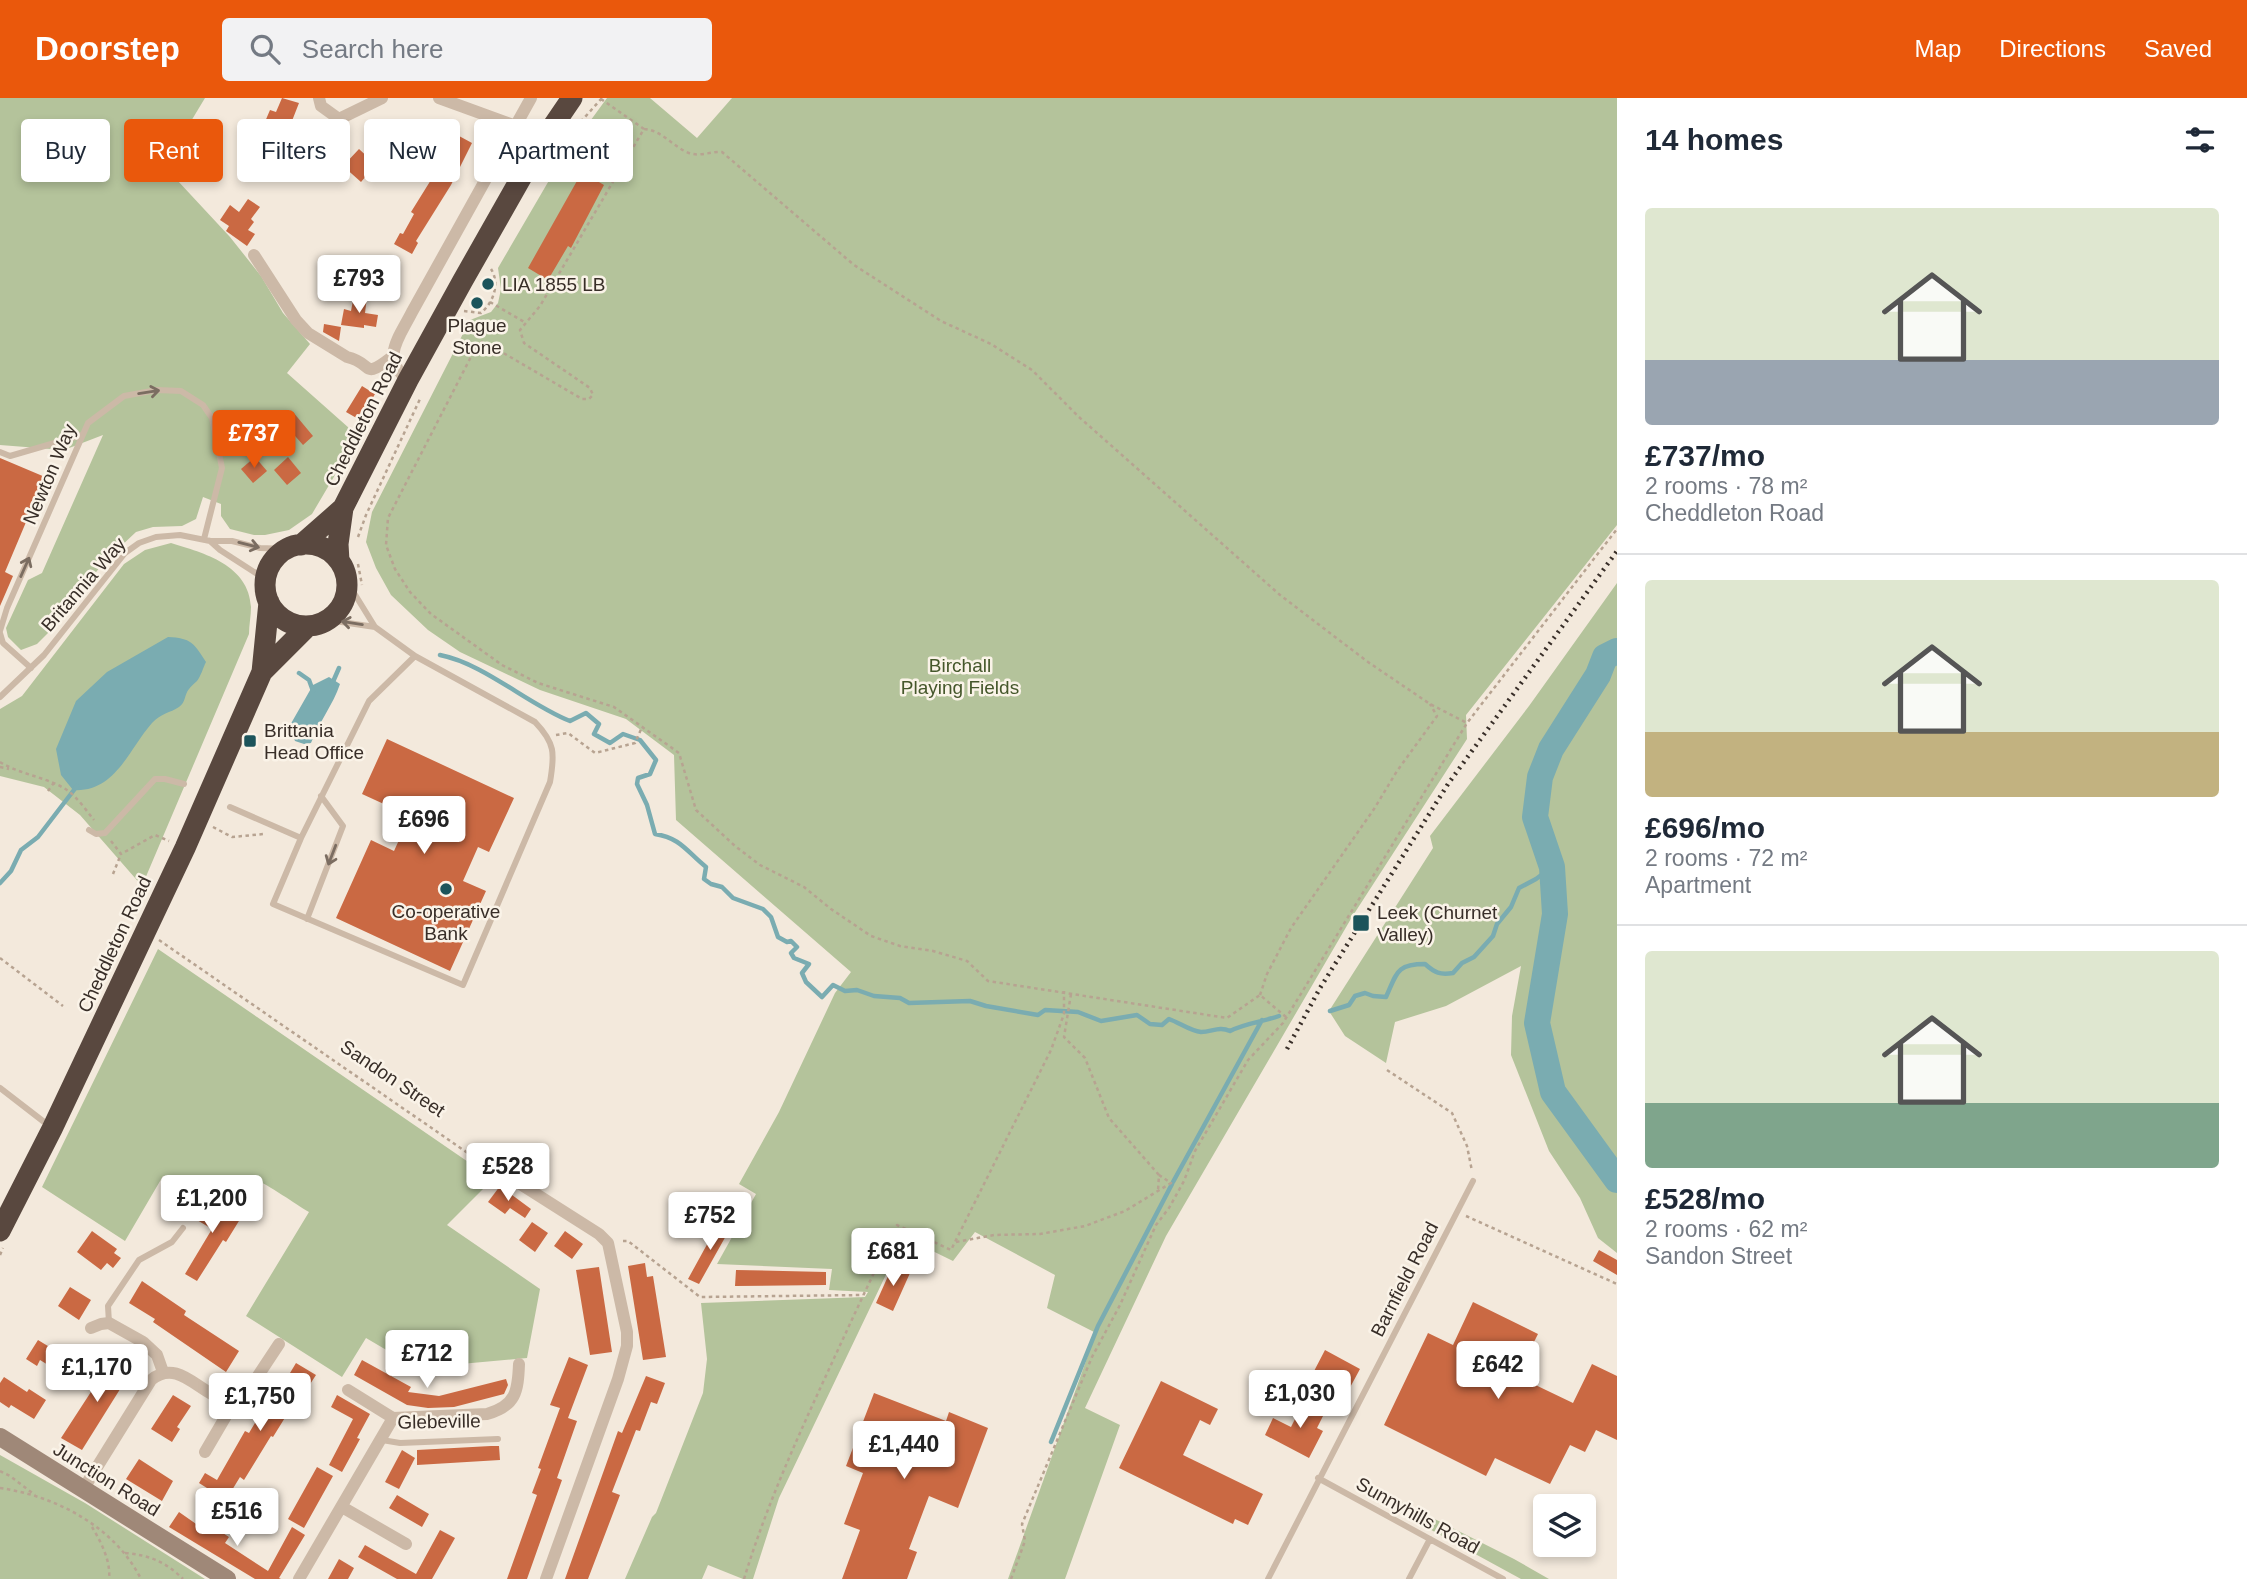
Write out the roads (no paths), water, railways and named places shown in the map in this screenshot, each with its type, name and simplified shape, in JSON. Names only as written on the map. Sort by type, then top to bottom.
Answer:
[{"type":"highway","name":"Cheddleton Road","points":[[558,119],[572,98]]},
{"type":"highway","name":"Cheddleton Road","points":[[0,1231],[52,1129],[185,848],[262,672],[268,602],[265,579],[272,561],[343,508],[415,387],[522,182]]},
{"type":"highway","name":"Cheddleton Road","points":[[262,672],[318,623],[341,607],[351,571],[338,544],[343,508]]},
{"type":"highway","points":[[294,547],[322,548],[351,571]]},
{"type":"highway","points":[[268,602],[284,620],[293,624],[318,623]]},
{"type":"street","points":[[319,98],[321,106],[340,119],[382,98]]},
{"type":"street","points":[[439,98],[496,119]]},
{"type":"street","points":[[519,119],[531,98]]},
{"type":"street","points":[[415,387],[398,373],[394,366],[394,347],[484,182]]},
{"type":"street","points":[[254,255],[307,333],[369,370],[376,370],[392,357]]},
{"type":"street","points":[[503,1177],[511,1178],[599,1234],[608,1243],[627,1332],[618,1379],[546,1579]]},
{"type":"street","points":[[91,1328],[109,1323],[151,1349],[157,1355],[163,1372]]},
{"type":"street","points":[[84,1488],[151,1380],[169,1371],[219,1398],[233,1400],[248,1391],[279,1344]]},
{"type":"street","name":"Glebeville","points":[[348,1390],[393,1418],[487,1414],[509,1404],[515,1394],[519,1364]]},
{"type":"street","points":[[205,1452],[233,1405],[233,1400]]},
{"type":"street","name":"Glebeville","points":[[299,1579],[393,1418]]},
{"type":"street","name":"Junction Road","points":[[0,1437],[227,1579]]},
{"type":"street","points":[[341,1507],[406,1544]]},
{"type":"lane","name":"Newton Way","points":[[31,668],[3,643],[0,632],[17,584],[88,423],[124,397],[157,390],[181,391],[203,405],[212,418],[222,468],[207,540]]},
{"type":"lane","points":[[0,452],[10,456],[82,435]]},
{"type":"lane","name":"Britannia Way","points":[[0,697],[44,655],[125,553],[139,543],[156,537],[188,535],[260,548],[294,547]]},
{"type":"lane","points":[[207,540],[265,579]]},
{"type":"lane","points":[[351,571],[375,627],[415,656],[535,722],[549,736],[553,757],[550,782],[463,985],[273,904],[301,838],[369,701],[415,656]]},
{"type":"lane","points":[[318,623],[375,627]]},
{"type":"lane","points":[[89,830],[96,834],[105,833],[155,779],[184,784]]},
{"type":"lane","points":[[307,919],[343,826],[321,796]]},
{"type":"lane","points":[[230,807],[301,838]]},
{"type":"lane","points":[[0,1088],[52,1129]]},
{"type":"lane","name":"Barnfield Road","points":[[1268,1579],[1473,1181]]},
{"type":"lane","points":[[109,1323],[108,1307],[139,1260],[172,1242],[183,1228]]},
{"type":"lane","name":"Glebeville","points":[[380,1440],[400,1443],[498,1439]]},
{"type":"lane","name":"Sunnyhills Road","points":[[1318,1478],[1503,1579]]},
{"type":"lane","points":[[1409,1579],[1430,1539]]},
{"type":"water","points":[[168,637],[187,640],[198,650],[206,662],[198,679],[187,691],[181,705],[152,723],[110,777],[88,789],[73,790],[61,775],[56,749],[76,701],[107,672]]},
{"type":"water","points":[[329,677],[340,684],[311,743],[295,741],[289,727],[313,685]]},
{"type":"waterway","points":[[1617,651],[1605,657],[1598,675],[1551,749],[1540,777],[1535,817],[1552,867],[1555,914],[1537,1023],[1553,1092],[1617,1180]]},
{"type":"waterway","points":[[440,655],[490,675],[570,721],[586,713],[599,724],[594,734],[610,743],[623,734],[640,740],[656,760],[650,774],[638,778],[637,784],[647,805],[655,834],[678,842],[706,867],[704,879],[711,884],[722,887],[733,898],[763,909],[771,917],[778,937],[787,942],[791,941],[797,947],[791,953],[794,958],[809,964],[802,973],[806,982],[822,997],[833,985],[845,991],[857,990],[874,996],[900,998],[909,1003],[970,1001],[1038,1015],[1045,1010],[1078,1012],[1101,1021],[1137,1015],[1150,1024],[1162,1025],[1169,1019],[1201,1032],[1219,1029],[1230,1031],[1279,1016]]},
{"type":"waterway","points":[[332,684],[339,668]]},
{"type":"waterway","points":[[299,673],[309,680],[313,691]]},
{"type":"waterway","points":[[0,883],[11,871],[21,850],[38,837],[77,786]]},
{"type":"waterway","points":[[1330,1011],[1349,1005],[1355,996],[1365,993],[1386,997],[1396,976],[1408,966],[1425,964],[1438,973],[1453,973],[1462,963],[1474,957],[1493,936],[1497,924],[1511,907],[1519,888],[1552,867]]},
{"type":"waterway","points":[[1173,1182],[1262,1020]]},
{"type":"waterway","points":[[1051,1442],[1098,1326],[1172,1184]]},
{"type":"railway","points":[[1287,1049],[1320,988],[1448,784],[1617,551]]},
{"type":"place","name":"LIA 1855 LB","points":[[488,284]]},
{"type":"place","name":"Plague Stone","points":[[477,303]]},
{"type":"place","name":"Brittania Head Office","points":[[250,741]]},
{"type":"place","name":"Co-operative Bank","points":[[446,889]]},
{"type":"place","name":"Leek (Churnet Valley)","points":[[1361,923]]},
{"type":"park label","name":"Birchall Playing Fields","points":[[960,676]]}]
